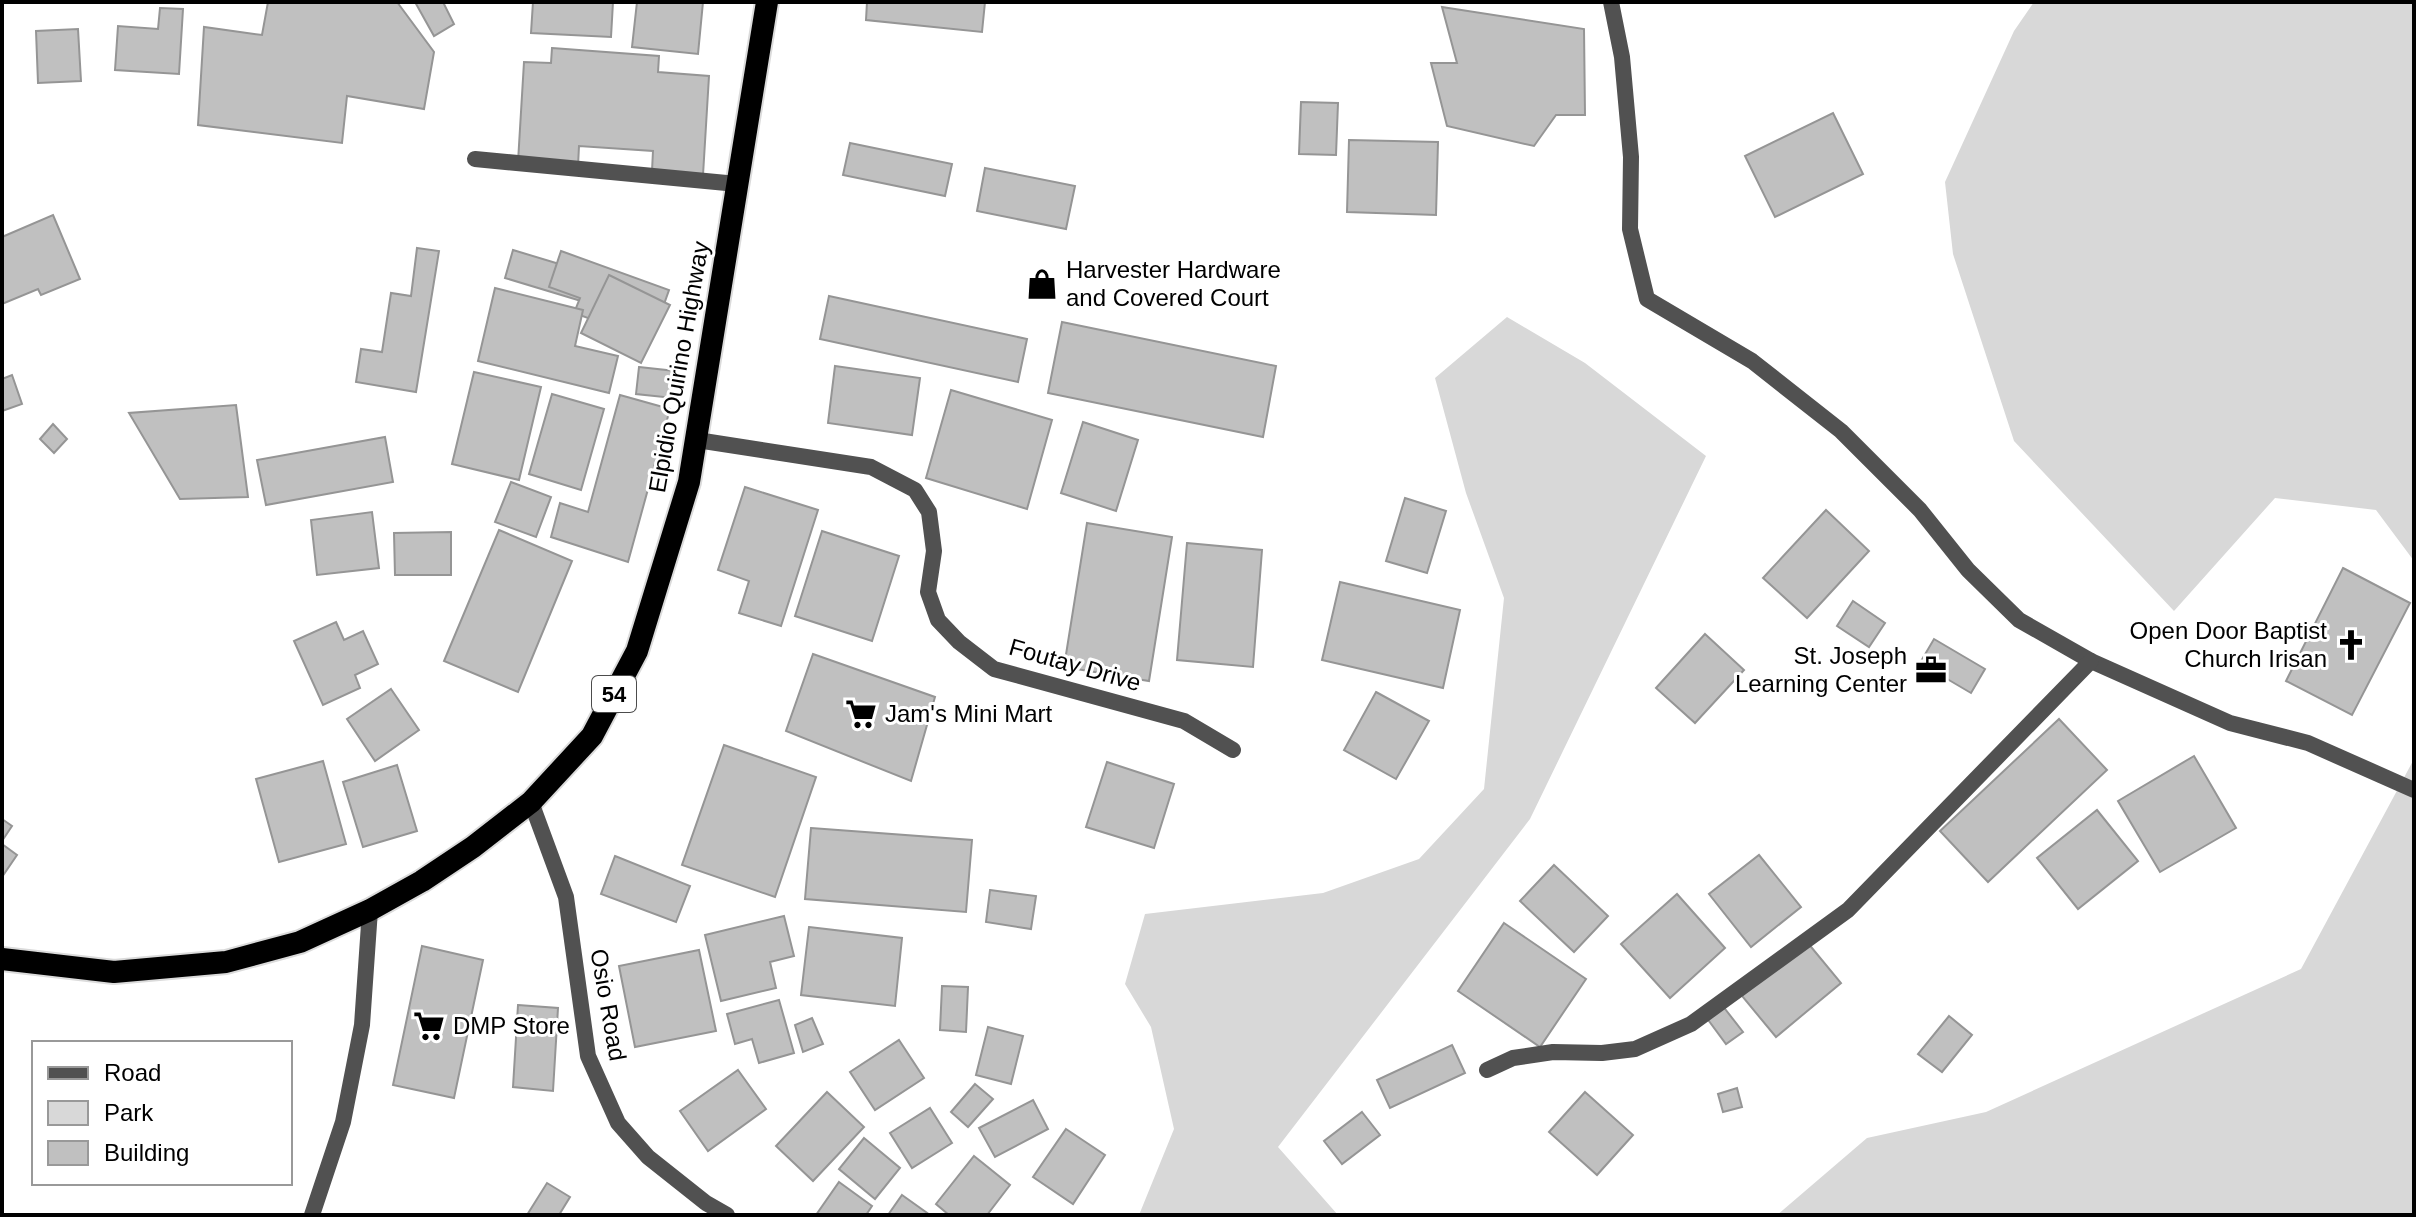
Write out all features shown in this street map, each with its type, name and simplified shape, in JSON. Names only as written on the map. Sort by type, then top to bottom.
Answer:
[{"type":"highway","name":"Elpidio Quirino Highway","points":[[2,959],[114,972],[226,962],[300,942],[370,910],[473,847],[531,802],[592,736],[637,651],[689,482],[767,2]]},
{"type":"street","points":[[1611,2],[1622,57],[1629,128],[1630,229],[1647,299],[1752,361],[1841,431],[1920,510],[1968,570],[2019,620],[2091,661],[2230,723],[2308,743],[2414,790]]},
{"type":"street","points":[[475,159],[737,184]]},
{"type":"street","name":"Foutay Drive","points":[[697,440],[871,467],[915,490],[929,512],[934,551],[928,592],[938,620],[959,642],[994,669],[1184,721],[1233,750]]},
{"type":"street","points":[[1487,1070],[1513,1058],[1553,1052],[1602,1053],[1635,1049],[1691,1024],[1848,910],[2091,661]]},
{"type":"street","name":"Osio Road","points":[[531,802],[566,897],[588,1056],[618,1123],[648,1157],[706,1203],[727,1215]]},
{"type":"street","points":[[312,1215],[343,1122],[362,1025],[370,910]]},
{"type":"green space","points":[[2034,2],[2414,2],[2414,561],[2376,510],[2275,498],[2174,611],[2014,441],[1953,254],[1945,182],[2014,31]]},
{"type":"green space","points":[[1507,317],[1585,363],[1706,456],[1530,819],[1278,1147],[1338,1215],[1139,1215],[1174,1129],[1151,1027],[1125,984],[1145,914],[1323,893],[1419,859],[1484,789],[1504,598],[1466,493],[1435,378]]},
{"type":"green space","points":[[2414,759],[2414,1215],[1777,1215],[1867,1138],[1986,1112],[2301,969]]},
{"type":"building","points":[[268,2],[397,2],[434,52],[424,109],[347,96],[342,143],[198,125],[204,27],[262,35]]},
{"type":"building","points":[[415,2],[443,2],[454,24],[434,36]]},
{"type":"building","points":[[533,2],[613,2],[611,37],[531,33]]},
{"type":"building","points":[[637,2],[703,2],[698,54],[632,47]]},
{"type":"building","points":[[867,2],[985,2],[982,32],[866,20]]},
{"type":"building","points":[[1442,7],[1584,29],[1585,115],[1556,115],[1534,146],[1447,126],[1431,63],[1457,63]]},
{"type":"building","points":[[160,8],[183,9],[179,74],[115,70],[118,26],[158,29]]},
{"type":"building","points":[[78,29],[81,81],[38,83],[36,31]]},
{"type":"building","points":[[552,48],[659,56],[658,72],[709,76],[703,175],[652,171],[653,151],[579,146],[578,166],[518,162],[524,62],[551,63]]},
{"type":"building","points":[[1301,102],[1338,103],[1336,155],[1299,154]]},
{"type":"building","points":[[1833,113],[1863,174],[1775,217],[1745,156]]},
{"type":"building","points":[[1349,140],[1438,142],[1436,215],[1347,212]]},
{"type":"building","points":[[850,143],[952,164],[945,196],[843,175]]},
{"type":"building","points":[[985,168],[1075,186],[1066,229],[977,211]]},
{"type":"building","points":[[53,215],[80,279],[41,295],[38,289],[2,304],[2,237]]},
{"type":"building","points":[[417,248],[439,251],[416,392],[356,382],[361,349],[382,352],[391,293],[411,296]]},
{"type":"building","points":[[513,250],[589,273],[581,301],[505,278]]},
{"type":"building","points":[[561,251],[669,290],[651,341],[574,313],[580,298],[549,287]]},
{"type":"building","points":[[609,275],[670,305],[641,363],[581,333]]},
{"type":"building","points":[[495,288],[583,310],[575,346],[618,356],[609,393],[478,361]]},
{"type":"building","points":[[829,296],[1027,339],[1018,382],[820,339]]},
{"type":"building","points":[[1062,322],[1276,366],[1263,437],[1048,393]]},
{"type":"building","points":[[835,366],[920,378],[912,435],[828,423]]},
{"type":"building","points":[[639,367],[675,371],[673,398],[636,394]]},
{"type":"building","points":[[474,372],[541,387],[519,480],[452,464]]},
{"type":"building","points":[[12,375],[22,404],[2,411],[2,379]]},
{"type":"building","points":[[951,390],[1052,420],[1027,509],[926,478]]},
{"type":"building","points":[[552,394],[604,409],[581,490],[529,474]]},
{"type":"building","points":[[620,395],[670,409],[628,562],[551,537],[560,503],[588,512]]},
{"type":"building","points":[[236,405],[248,497],[180,499],[129,413]]},
{"type":"building","points":[[1083,422],[1138,440],[1116,511],[1061,493]]},
{"type":"building","points":[[53,424],[67,439],[54,453],[40,439]]},
{"type":"building","points":[[385,437],[393,482],[266,505],[257,460]]},
{"type":"building","points":[[511,482],[551,497],[536,537],[495,522]]},
{"type":"building","points":[[745,487],[818,510],[781,626],[739,613],[749,581],[718,570]]},
{"type":"building","points":[[1405,498],[1446,511],[1427,573],[1386,561]]},
{"type":"building","points":[[1826,510],[1869,551],[1807,618],[1763,578]]},
{"type":"building","points":[[372,512],[379,568],[317,575],[311,520]]},
{"type":"building","points":[[1087,523],[1172,537],[1149,681],[1064,667]]},
{"type":"building","points":[[499,530],[572,561],[518,692],[444,661]]},
{"type":"building","points":[[822,531],[899,556],[872,641],[795,616]]},
{"type":"building","points":[[451,532],[451,575],[395,575],[394,533]]},
{"type":"building","points":[[1187,543],[1262,550],[1253,667],[1177,660]]},
{"type":"building","points":[[2343,568],[2410,603],[2352,715],[2286,681]]},
{"type":"building","points":[[1340,582],[1460,610],[1443,688],[1322,660]]},
{"type":"building","points":[[1853,601],[1885,623],[1869,647],[1837,626]]},
{"type":"building","points":[[336,622],[344,640],[363,631],[378,664],[355,675],[360,688],[323,705],[294,641]]},
{"type":"building","points":[[1705,634],[1744,670],[1695,723],[1656,688]]},
{"type":"building","points":[[1934,639],[1985,669],[1971,693],[1920,663]]},
{"type":"building","name":"Jam's Mini Mart","points":[[813,654],[935,697],[911,781],[786,731]]},
{"type":"building","points":[[391,689],[419,730],[375,761],[347,719]]},
{"type":"building","points":[[1376,692],[1429,721],[1396,779],[1344,750]]},
{"type":"building","points":[[2059,719],[2107,770],[1988,882],[1940,831]]},
{"type":"building","points":[[724,745],[816,777],[775,897],[682,865]]},
{"type":"building","points":[[2194,756],[2236,828],[2160,872],[2118,801]]},
{"type":"building","points":[[323,761],[346,844],[279,862],[256,779]]},
{"type":"building","points":[[1107,762],[1174,784],[1154,848],[1086,827]]},
{"type":"building","points":[[397,765],[417,831],[363,847],[343,782]]},
{"type":"building","points":[[2097,810],[2138,861],[2078,909],[2037,858]]},
{"type":"building","points":[[2,819],[12,826],[2,841]]},
{"type":"building","points":[[811,828],[972,840],[966,912],[805,899]]},
{"type":"building","points":[[2,844],[17,855],[2,877]]},
{"type":"building","points":[[1759,855],[1801,907],[1751,947],[1709,894]]},
{"type":"building","points":[[615,856],[690,886],[676,922],[601,894]]},
{"type":"building","points":[[1554,865],[1608,916],[1574,952],[1520,901]]},
{"type":"building","points":[[990,890],[1036,896],[1031,929],[986,922]]},
{"type":"building","points":[[1677,894],[1725,948],[1670,998],[1621,944]]},
{"type":"building","points":[[784,916],[794,956],[770,962],[776,988],[721,1001],[705,935]]},
{"type":"building","points":[[1504,923],[1586,979],[1540,1047],[1458,991]]},
{"type":"building","points":[[809,927],[902,938],[895,1006],[801,995]]},
{"type":"building","points":[[1807,942],[1841,983],[1776,1037],[1742,996]]},
{"type":"building","points":[[422,946],[483,960],[454,1098],[393,1085]]},
{"type":"building","points":[[699,950],[716,1031],[635,1047],[619,966]]},
{"type":"building","points":[[942,986],[968,987],[966,1032],[940,1030]]},
{"type":"building","points":[[779,1000],[794,1053],[759,1063],[752,1039],[735,1044],[727,1014]]},
{"type":"building","points":[[518,1005],[558,1008],[553,1091],[513,1087]]},
{"type":"building","points":[[1722,1005],[1743,1032],[1726,1044],[1706,1017]]},
{"type":"building","points":[[1949,1016],[1972,1035],[1942,1072],[1918,1054]]},
{"type":"building","points":[[812,1018],[823,1044],[803,1052],[795,1025]]},
{"type":"building","points":[[988,1027],[1023,1036],[1011,1084],[976,1075]]},
{"type":"building","points":[[899,1040],[924,1078],[875,1110],[850,1072]]},
{"type":"building","points":[[1452,1045],[1465,1073],[1390,1108],[1377,1080]]},
{"type":"building","points":[[738,1070],[766,1109],[708,1151],[680,1111]]},
{"type":"building","points":[[975,1084],[993,1099],[968,1127],[951,1112]]},
{"type":"building","points":[[1737,1088],[1742,1107],[1723,1112],[1718,1094]]},
{"type":"building","points":[[827,1092],[864,1127],[813,1181],[776,1146]]},
{"type":"building","points":[[1585,1092],[1633,1135],[1597,1175],[1549,1132]]},
{"type":"building","points":[[1033,1100],[1048,1129],[995,1157],[979,1128]]},
{"type":"building","points":[[930,1108],[952,1143],[912,1168],[890,1133]]},
{"type":"building","points":[[1362,1112],[1380,1135],[1342,1164],[1324,1141]]},
{"type":"building","points":[[1066,1129],[1105,1155],[1073,1204],[1033,1177]]},
{"type":"building","points":[[864,1138],[900,1168],[875,1199],[839,1169]]},
{"type":"building","points":[[974,1156],[1010,1185],[987,1215],[949,1215],[936,1204]]},
{"type":"building","points":[[839,1182],[872,1206],[866,1215],[816,1215]]},
{"type":"building","points":[[547,1183],[570,1197],[559,1215],[527,1215]]},
{"type":"building","points":[[902,1195],[930,1215],[888,1215]]},
{"type":"place","name":"Harvester Hardware and Covered Court","points":[[1042,284]]},
{"type":"place","name":"Open Door Baptist Church Irisan","points":[[2351,645]]},
{"type":"place","name":"St. Joseph Learning Center","points":[[1931,670]]},
{"type":"place","name":"Jam's Mini Mart","points":[[861,714]]},
{"type":"place","name":"DMP Store","points":[[429,1026]]}]
